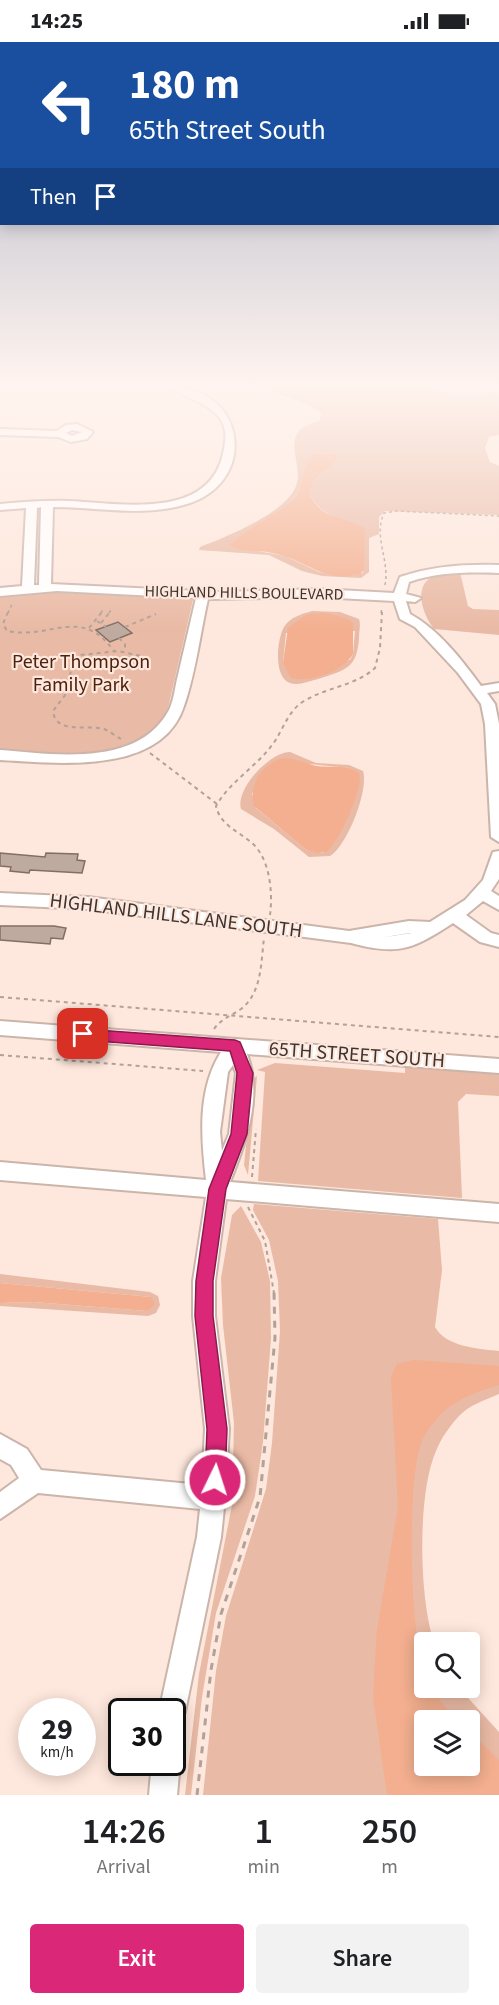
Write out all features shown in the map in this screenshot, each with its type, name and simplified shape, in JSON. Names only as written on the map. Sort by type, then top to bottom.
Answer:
[{"type":"street","points":[[0,507],[46,505],[129,508],[156,506],[189,498],[215,483],[223,469]]},
{"type":"street","points":[[45,588],[46,505]]},
{"type":"street","points":[[28,588],[32,506]]},
{"type":"street","points":[[499,569],[441,568],[404,580],[399,597],[404,616],[419,624],[479,690],[488,704],[492,724],[499,837]]},
{"type":"street","points":[[415,576],[415,598],[419,624]]},
{"type":"street","name":"HIGHLAND HILLS BOULEVARD","points":[[0,592],[45,588],[203,595],[309,593],[415,598]]},
{"type":"street","points":[[0,755],[77,759],[106,757],[132,749],[159,733],[171,720],[177,708],[203,595]]},
{"type":"street","points":[[479,690],[499,687]]},
{"type":"street","name":"HIGHLAND HILLS LANE SOUTH","points":[[0,898],[67,900],[389,944],[414,940],[430,928],[454,916],[482,893],[492,878],[499,856]]},
{"type":"street","points":[[482,893],[499,904]]},
{"type":"street","points":[[454,916],[486,938],[499,941]]},
{"type":"street","name":"65TH STREET SOUTH","points":[[0,1028],[499,1066]]},
{"type":"street","points":[[218,1189],[210,1132],[219,1071],[235,1046]]},
{"type":"street","points":[[175,1698],[208,1537],[213,1498],[217,1429],[204,1298],[218,1189],[239,1134],[245,1073],[235,1046]]},
{"type":"street","points":[[0,1171],[499,1213]]},
{"type":"street","points":[[0,1446],[19,1457],[35,1481]]},
{"type":"street","points":[[0,1507],[35,1481],[213,1498]]},
{"type":"street","points":[[164,1795],[165,1776]]},
{"type":"path","points":[[384,590],[388,575],[382,554],[380,524],[385,513],[397,511],[499,516]]},
{"type":"path","points":[[14,597],[5,619],[4,628],[17,633],[39,633],[69,625],[89,628],[105,640],[114,651]]},
{"type":"path","points":[[217,804],[271,748],[296,706],[316,694],[367,674],[375,668],[382,603]]},
{"type":"path","points":[[89,628],[97,621],[103,609]]},
{"type":"path","points":[[101,623],[107,619],[111,610]]},
{"type":"path","points":[[125,627],[156,614]]},
{"type":"path","points":[[0,620],[5,619]]},
{"type":"path","points":[[97,621],[105,627]]},
{"type":"path","points":[[119,638],[125,644],[124,652]]},
{"type":"path","points":[[124,741],[109,730],[68,727],[60,724],[54,719],[54,709],[69,690],[73,663],[86,653],[114,651],[150,658]]},
{"type":"path","points":[[73,663],[87,664]]},
{"type":"path","points":[[149,751],[217,804],[219,816],[260,853],[272,897],[270,916]]},
{"type":"path","points":[[214,1029],[217,1024],[244,1007],[255,993],[264,938]]},
{"type":"path","points":[[0,997],[499,1037]]},
{"type":"path","points":[[0,1054],[207,1070]]},
{"type":"path","points":[[197,1795],[211,1670],[221,1614],[260,1497],[267,1442],[275,1338],[274,1281],[265,1241],[248,1206]]},
{"type":"green space","points":[[298,469],[304,469],[299,490],[292,502],[276,516],[230,546],[285,556],[319,572],[350,576],[363,573],[364,548],[359,525],[324,511],[310,494],[315,480],[329,469],[499,469],[499,515],[385,511],[379,517],[379,534],[369,538],[369,572],[361,578],[322,576],[302,571],[269,555],[199,550],[200,547],[254,523],[280,506],[296,486]]},
{"type":"green space","points":[[460,572],[468,606],[473,609],[499,610],[499,635],[434,629],[430,623],[423,608],[421,592],[424,585],[428,579],[436,575]]},
{"type":"green space","name":"Peter Thompson Family Park","points":[[31,592],[193,600],[168,708],[155,727],[138,740],[117,748],[93,752],[0,749],[0,596]]},
{"type":"green space","points":[[312,611],[340,612],[359,619],[356,656],[348,667],[342,670],[304,683],[290,683],[281,673],[279,666],[278,648],[282,633],[284,627],[296,616]],"holes":[[[355,631],[353,654],[350,660],[283,663],[286,633]]]},
{"type":"green space","points":[[290,752],[316,763],[349,765],[363,771],[363,791],[355,817],[343,841],[330,856],[309,857],[274,829],[241,809],[243,792],[249,782],[264,765]],"holes":[[[309,764],[349,768],[323,853],[305,849],[256,808],[252,793]]]},
{"type":"green space","points":[[275,1063],[405,1073],[405,1067],[499,1074],[499,1096],[466,1094],[458,1102],[462,1198],[258,1181],[265,1072],[257,1070]]},
{"type":"green space","points":[[257,1076],[248,1175],[244,1165],[253,1079]]},
{"type":"green space","points":[[254,1204],[438,1219],[442,1270],[435,1327],[440,1334],[455,1343],[499,1351],[499,1394],[463,1412],[440,1441],[430,1470],[423,1519],[422,1546],[425,1600],[431,1632],[414,1632],[414,1698],[468,1698],[479,1710],[414,1710],[414,1776],[480,1776],[480,1711],[499,1732],[499,1795],[203,1795],[216,1671],[226,1616],[266,1489],[272,1443],[280,1331],[278,1281],[269,1240],[253,1210]]},
{"type":"green space","points":[[241,1206],[261,1242],[270,1281],[271,1338],[263,1442],[255,1496],[216,1613],[202,1697],[191,1795],[185,1795],[199,1674],[232,1505],[234,1423],[223,1325],[221,1278],[232,1215]]},
{"type":"green space","points":[[0,1274],[150,1292],[158,1296],[160,1305],[156,1313],[148,1316],[0,1306],[0,1303],[34,1302],[147,1311],[151,1297],[0,1283]]},
{"type":"shaded area","points":[[305,469],[328,469],[315,480],[310,494],[315,503],[328,514],[365,529],[364,569],[361,574],[337,576],[326,574],[287,557],[230,546],[294,499],[300,488]]},
{"type":"shaded area","points":[[326,613],[346,618],[353,623],[353,654],[342,666],[326,674],[308,679],[291,678],[283,663],[288,628],[307,614]]},
{"type":"shaded area","points":[[283,758],[316,766],[349,768],[359,773],[360,780],[354,802],[338,837],[327,852],[317,853],[305,849],[254,806],[253,790],[259,776],[269,765]]},
{"type":"shaded area","points":[[0,1283],[151,1297],[155,1304],[147,1311],[34,1302],[0,1303]]},
{"type":"shaded area","points":[[415,1360],[499,1366],[499,1385],[455,1403],[442,1413],[423,1438],[418,1453],[413,1500],[412,1580],[417,1632],[414,1632],[414,1698],[439,1698],[448,1710],[414,1710],[414,1776],[480,1776],[480,1742],[499,1760],[499,1795],[387,1795],[373,1696],[377,1630],[398,1507],[391,1377],[397,1364]]},
{"type":"building","points":[[118,622],[132,633],[110,642],[96,630]]},
{"type":"building","points":[[0,853],[45,857],[46,853],[78,854],[77,860],[85,861],[82,873],[30,870],[29,873],[10,871],[11,867],[0,866]]},
{"type":"building","points":[[0,926],[66,928],[63,939],[51,938],[50,944],[0,940]]},
{"type":"route","points":[[83,1034],[235,1046],[245,1073],[239,1134],[218,1189],[204,1281],[206,1339],[217,1429],[215,1480]]}]
